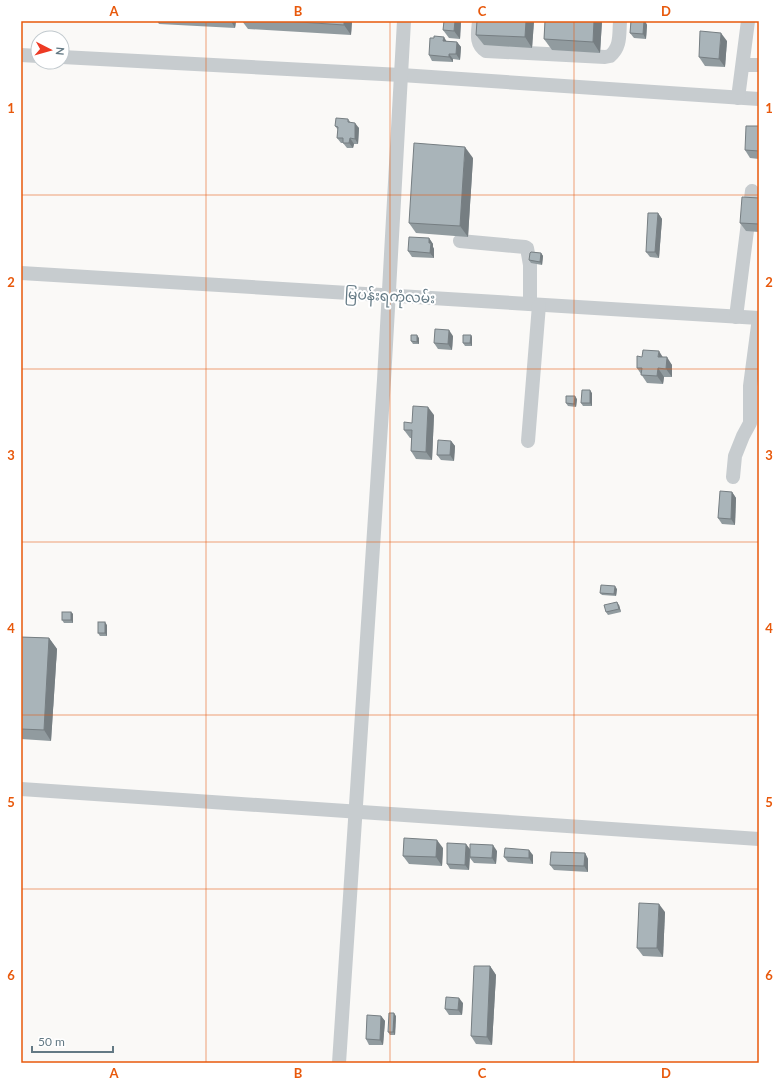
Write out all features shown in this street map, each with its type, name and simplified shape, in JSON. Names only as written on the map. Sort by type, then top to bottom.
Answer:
[{"type":"street","points":[[339,1063],[389,295],[404,21]]},
{"type":"street","points":[[479,21],[477,39],[482,48],[486,51],[605,57],[610,56],[618,48],[620,21]]},
{"type":"street","points":[[738,98],[748,21]]},
{"type":"street","points":[[70,58],[401,75],[759,99]]},
{"type":"street","points":[[743,65],[759,65]]},
{"type":"street","points":[[736,317],[752,191]]},
{"type":"street","points":[[460,241],[527,248],[535,304],[528,441]]},
{"type":"street","name":"မြပန်းရကုံလမ်း","points":[[21,273],[759,318]]},
{"type":"street","points":[[733,477],[735,456],[750,420],[750,386],[759,318]]},
{"type":"street","points":[[21,790],[759,839]]},
{"type":"building","points":[[285,21],[344,21],[344,25]]},
{"type":"building","points":[[444,21],[455,21],[454,31],[443,30]]},
{"type":"building","points":[[477,21],[526,21],[525,37],[476,35]]},
{"type":"building","points":[[545,21],[594,21],[593,42],[544,39]]},
{"type":"building","points":[[631,21],[644,21],[643,34],[630,33]]},
{"type":"building","points":[[700,31],[721,33],[719,59],[699,57]]},
{"type":"building","points":[[434,36],[444,37],[443,41],[457,42],[456,54],[449,54],[449,57],[429,55],[430,38],[434,38]]},
{"type":"building","points":[[336,118],[348,119],[348,122],[355,123],[355,139],[350,138],[349,143],[343,143],[343,138],[337,138],[338,127],[335,126]]},
{"type":"building","points":[[746,126],[759,126],[759,151],[745,150]]},
{"type":"building","points":[[414,143],[465,147],[460,226],[409,223]]},
{"type":"building","points":[[742,197],[759,198],[759,224],[740,223]]},
{"type":"building","points":[[648,213],[658,213],[655,252],[646,252]]},
{"type":"building","points":[[409,237],[429,238],[429,243],[431,243],[430,253],[408,251]]},
{"type":"building","points":[[531,252],[541,253],[540,262],[529,260]]},
{"type":"building","points":[[435,329],[449,330],[448,344],[434,343]]},
{"type":"building","points":[[411,335],[417,335],[417,342],[411,341]]},
{"type":"building","points":[[463,335],[471,335],[470,343],[463,343]]},
{"type":"building","points":[[643,350],[659,351],[658,357],[667,357],[666,369],[658,368],[657,376],[641,375],[642,368],[637,368],[637,356],[642,357]]},
{"type":"building","points":[[582,390],[590,390],[590,403],[581,403]]},
{"type":"building","points":[[566,396],[575,396],[574,404],[566,403]]},
{"type":"building","points":[[413,406],[428,407],[426,452],[411,451],[412,430],[404,430],[404,422],[412,423]]},
{"type":"building","points":[[438,440],[451,441],[450,455],[437,455]]},
{"type":"building","points":[[720,491],[732,492],[731,519],[718,518]]},
{"type":"building","points":[[601,585],[615,586],[614,594],[600,593]]},
{"type":"building","points":[[617,602],[619,609],[606,612],[604,605]]},
{"type":"building","points":[[62,612],[71,612],[71,620],[62,620]]},
{"type":"building","points":[[98,622],[105,622],[105,633],[98,633]]},
{"type":"building","points":[[21,637],[49,638],[44,730],[21,729]]},
{"type":"building","points":[[404,838],[437,840],[436,857],[403,856]]},
{"type":"building","points":[[447,843],[466,844],[465,865],[447,864]]},
{"type":"building","points":[[470,844],[493,845],[492,858],[470,857]]},
{"type":"building","points":[[505,848],[529,850],[529,858],[504,857]]},
{"type":"building","points":[[551,852],[585,853],[584,866],[550,865]]},
{"type":"building","points":[[639,903],[659,904],[657,948],[637,948]]},
{"type":"building","points":[[474,966],[490,966],[487,1037],[471,1036]]},
{"type":"building","points":[[446,997],[459,998],[458,1010],[445,1009]]},
{"type":"building","points":[[389,1013],[394,1013],[393,1032],[388,1032]]},
{"type":"building","points":[[367,1015],[381,1016],[380,1040],[366,1039]]}]
